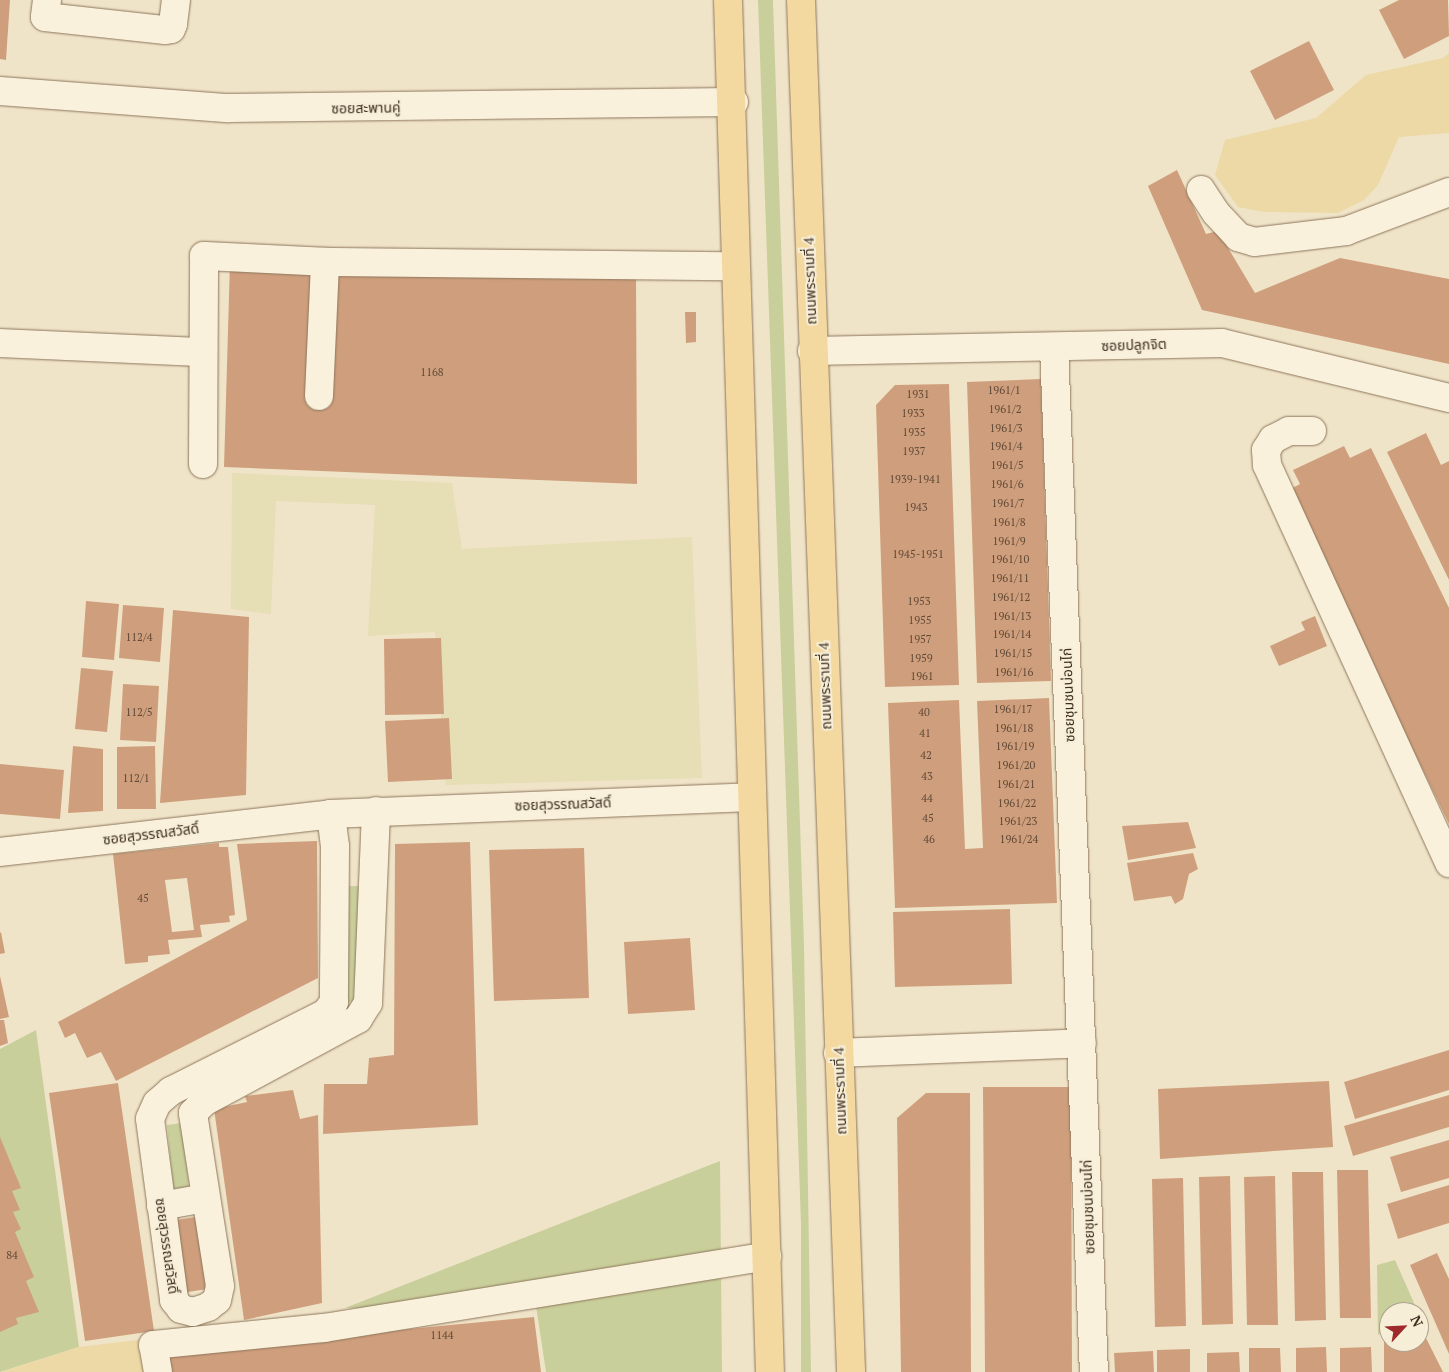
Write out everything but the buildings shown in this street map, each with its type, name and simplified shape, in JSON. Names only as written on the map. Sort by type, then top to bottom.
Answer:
[{"type":"main road","points":[[728,0],[734,102],[735,266],[750,797],[770,1372]]},
{"type":"main road","name":"ถนนพระรามที่ 4","points":[[801,0],[812,351],[850,1372]]},
{"type":"street","points":[[47,0],[44,17],[165,30],[171,29],[173,24],[176,0]]},
{"type":"street","name":"ซอยสะพานคู่","points":[[0,90],[228,108],[734,102]]},
{"type":"street","points":[[1201,190],[1216,213],[1238,237],[1254,242],[1346,231],[1449,192]]},
{"type":"street","points":[[203,464],[202,352],[204,256],[324,262],[735,266]]},
{"type":"street","points":[[319,396],[324,262]]},
{"type":"street","points":[[0,343],[202,352]]},
{"type":"street","name":"ซอยปลูกจิต","points":[[812,351],[1197,343],[1240,345],[1449,398]]},
{"type":"street","name":"ซอยชุมชนบ่อนไก่","points":[[1054,347],[1094,1372]]},
{"type":"street","points":[[1312,431],[1289,431],[1273,439],[1266,450],[1267,465],[1449,863]]},
{"type":"street","name":"ซอยสุวรรณสวัสดิ์","points":[[0,852],[331,814],[750,797]]},
{"type":"street","points":[[157,1103],[193,1113],[204,1102],[353,1022],[368,1003],[376,811]]},
{"type":"street","points":[[157,1103],[171,1091],[326,1013],[330,1007],[336,990],[331,814]]},
{"type":"street","points":[[330,1007],[353,1022]]},
{"type":"street","points":[[838,1052],[1082,1043]]},
{"type":"street","name":"ซอยสุวรรณสวัสดิ์","points":[[157,1103],[150,1118],[174,1300],[181,1310],[193,1312],[208,1308],[217,1300],[220,1286],[193,1113]]},
{"type":"street","points":[[161,1206],[205,1198]]},
{"type":"street","points":[[158,1372],[153,1345],[324,1328],[767,1256]]},
{"type":"shaded area","points":[[232,473],[452,483],[462,549],[692,537],[702,778],[446,785],[435,632],[368,636],[375,505],[276,501],[271,614],[231,609]]},
{"type":"green space","points":[[758,0],[773,0],[804,945],[811,1372],[801,1372],[801,1224]]},
{"type":"green space","points":[[343,886],[362,886],[363,1002],[343,1002]]},
{"type":"green space","points":[[36,1030],[79,1347],[0,1372],[0,1049]]},
{"type":"green space","points":[[182,1123],[189,1187],[173,1189],[167,1125]]},
{"type":"green space","points":[[720,1161],[722,1372],[546,1372],[536,1306],[345,1308]]},
{"type":"green space","points":[[1395,1260],[1414,1302],[1379,1302],[1378,1335],[1377,1265]]},
{"type":"sand","points":[[1449,53],[1449,133],[1399,137],[1378,185],[1364,200],[1338,213],[1264,212],[1238,207],[1215,175],[1225,140],[1316,118],[1366,75],[1443,58]]},
{"type":"sand","points":[[146,1339],[149,1372],[1,1372],[79,1347]]}]
